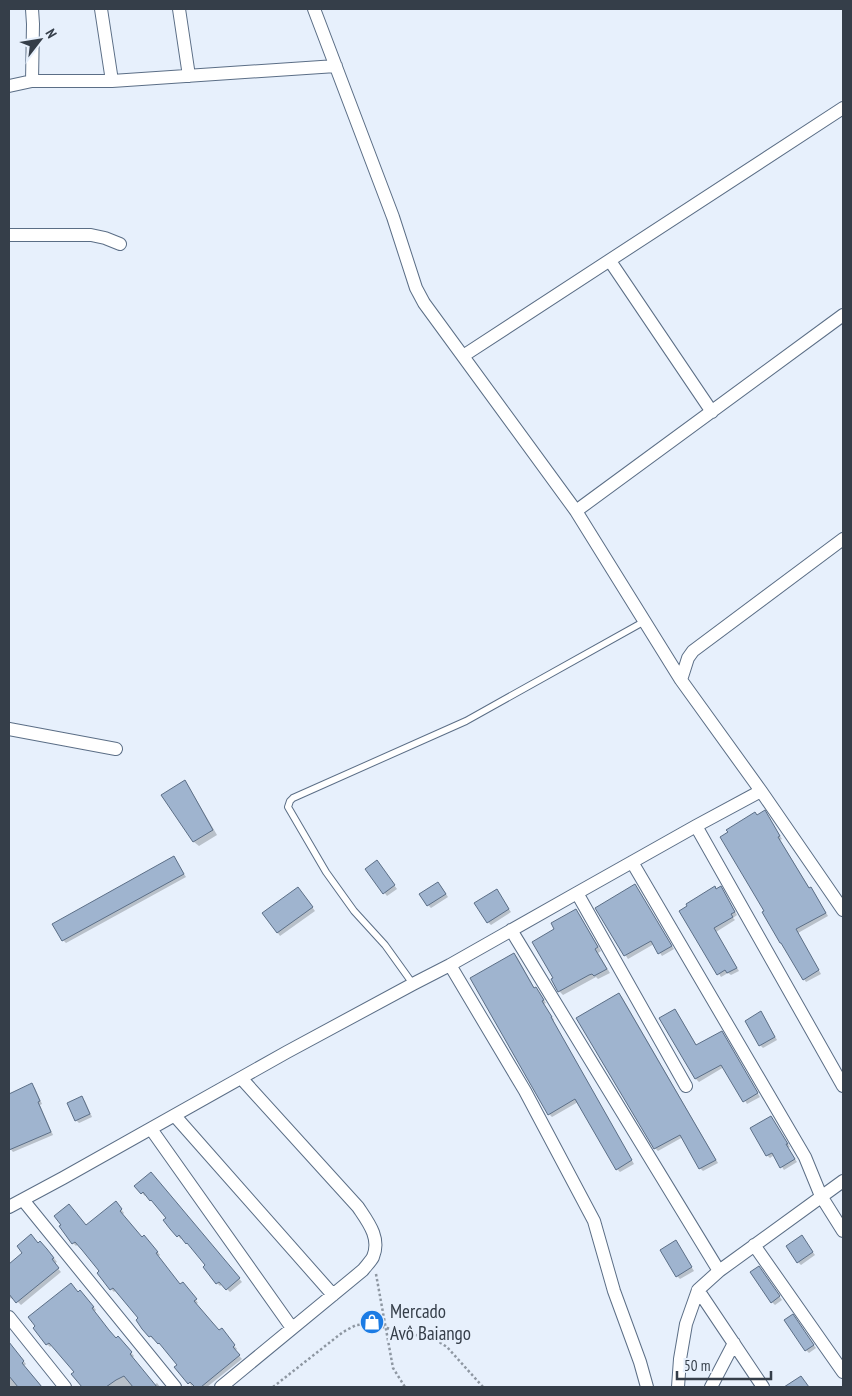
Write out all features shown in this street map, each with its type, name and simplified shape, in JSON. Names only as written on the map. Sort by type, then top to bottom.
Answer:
[{"type":"street","points":[[32,9],[32,81]]},
{"type":"street","points":[[101,9],[112,80]]},
{"type":"street","points":[[179,9],[189,76]]},
{"type":"street","points":[[314,9],[393,217],[416,288],[424,303],[576,511],[681,680],[762,791],[843,910]]},
{"type":"street","points":[[9,86],[32,81],[112,80],[336,66]]},
{"type":"street","points":[[463,356],[843,109]]},
{"type":"street","points":[[9,235],[91,235],[120,244]]},
{"type":"street","points":[[610,260],[712,412]]},
{"type":"street","points":[[576,511],[843,316]]},
{"type":"street","points":[[681,680],[688,658],[694,651],[843,539]]},
{"type":"street","points":[[9,729],[116,749]]},
{"type":"street","points":[[9,1207],[762,791]]},
{"type":"street","points":[[696,826],[843,1086]]},
{"type":"street","points":[[632,862],[805,1157],[821,1196],[843,1231]]},
{"type":"street","points":[[577,893],[686,1086]]},
{"type":"street","points":[[511,930],[720,1271]]},
{"type":"street","points":[[450,965],[525,1091],[594,1220],[614,1291],[640,1362],[647,1387]]},
{"type":"street","points":[[221,1387],[363,1270],[373,1258],[376,1241],[369,1223],[358,1207],[241,1078]]},
{"type":"street","points":[[175,1116],[333,1295]]},
{"type":"street","points":[[151,1129],[292,1328]]},
{"type":"street","points":[[678,1387],[680,1359],[686,1324],[698,1290],[754,1245],[843,1181]]},
{"type":"street","points":[[23,1200],[176,1387]]},
{"type":"street","points":[[754,1245],[843,1372]]},
{"type":"street","points":[[698,1290],[764,1387]]},
{"type":"street","points":[[9,1317],[65,1387]]},
{"type":"street","points":[[711,1387],[734,1343]]},
{"type":"lane","points":[[413,984],[385,945],[354,911],[326,872],[288,807],[290,801],[466,721],[645,621]]},
{"type":"path","points":[[373,1258],[393,1368],[405,1387]]},
{"type":"path","points":[[273,1387],[356,1324],[371,1324],[436,1340],[447,1347],[482,1387]]},
{"type":"building","points":[[185,780],[213,830],[193,842],[161,795]]},
{"type":"building","points":[[765,810],[780,836],[778,837],[826,913],[796,929],[819,970],[803,980],[720,837],[728,832],[726,830],[755,812],[757,815]]},
{"type":"building","points":[[174,856],[184,874],[62,941],[52,924]]},
{"type":"building","points":[[377,860],[395,885],[383,894],[365,869]]},
{"type":"building","points":[[438,882],[446,894],[427,906],[419,894]]},
{"type":"building","points":[[635,884],[672,946],[658,954],[651,941],[624,956],[595,908]]},
{"type":"building","points":[[715,886],[716,889],[721,886],[735,912],[731,914],[733,917],[714,928],[737,968],[727,973],[725,970],[717,975],[679,911],[687,906],[686,904]]},
{"type":"building","points":[[298,887],[313,907],[277,933],[262,913]]},
{"type":"building","points":[[497,889],[509,909],[487,923],[474,903]]},
{"type":"building","points":[[576,909],[598,947],[595,949],[607,969],[594,976],[592,974],[589,975],[558,992],[551,979],[553,978],[532,942],[554,929],[551,923]]},
{"type":"building","points":[[514,953],[534,988],[536,987],[544,1000],[542,1001],[632,1160],[616,1170],[575,1099],[548,1115],[470,978]]},
{"type":"building","points":[[619,993],[716,1160],[699,1169],[680,1135],[654,1149],[576,1018]]},
{"type":"building","points":[[675,1009],[696,1045],[722,1031],[758,1093],[743,1102],[721,1065],[695,1079],[659,1018]]},
{"type":"building","points":[[761,1011],[775,1037],[759,1046],[745,1021]]},
{"type":"building","points":[[32,1083],[51,1132],[9,1150],[9,1094]]},
{"type":"building","points":[[82,1096],[90,1114],[75,1121],[67,1103]]},
{"type":"building","points":[[771,1116],[795,1159],[780,1168],[772,1153],[766,1156],[750,1128]]},
{"type":"building","points":[[151,1172],[240,1278],[226,1290],[219,1282],[216,1284],[203,1267],[205,1265],[187,1243],[179,1235],[177,1237],[163,1220],[166,1218],[151,1200],[143,1192],[141,1194],[134,1186]]},
{"type":"building","points":[[116,1201],[122,1209],[120,1211],[142,1237],[144,1235],[158,1252],[156,1253],[180,1284],[183,1282],[197,1299],[194,1301],[212,1322],[219,1330],[222,1328],[240,1355],[201,1387],[195,1387],[190,1382],[188,1384],[174,1367],[177,1365],[159,1343],[151,1336],[149,1337],[142,1329],[136,1320],[138,1318],[113,1288],[110,1290],[97,1273],[99,1271],[82,1250],[75,1242],[72,1244],[54,1216],[69,1204],[86,1225]]},
{"type":"building","points":[[31,1234],[38,1243],[40,1241],[47,1249],[59,1268],[16,1303],[9,1294],[9,1264],[22,1253],[17,1246]]},
{"type":"building","points":[[802,1235],[813,1252],[797,1263],[786,1246]]},
{"type":"building","points":[[676,1240],[692,1267],[676,1277],[660,1250]]},
{"type":"building","points":[[759,1266],[780,1296],[771,1303],[750,1272]]},
{"type":"building","points":[[71,1283],[78,1292],[80,1290],[94,1307],[92,1308],[116,1338],[118,1336],[132,1352],[130,1354],[157,1387],[133,1387],[124,1376],[106,1387],[82,1387],[71,1374],[74,1372],[49,1343],[46,1345],[33,1328],[35,1326],[28,1317]]},
{"type":"building","points":[[793,1314],[814,1345],[805,1351],[784,1320]]},
{"type":"building","points":[[9,1342],[24,1361],[22,1363],[42,1387],[18,1387],[9,1376]]},
{"type":"building","points":[[801,1376],[809,1387],[784,1387]]},
{"type":"place","name":"Mercado Avô Baiango","points":[[372,1322]]}]
